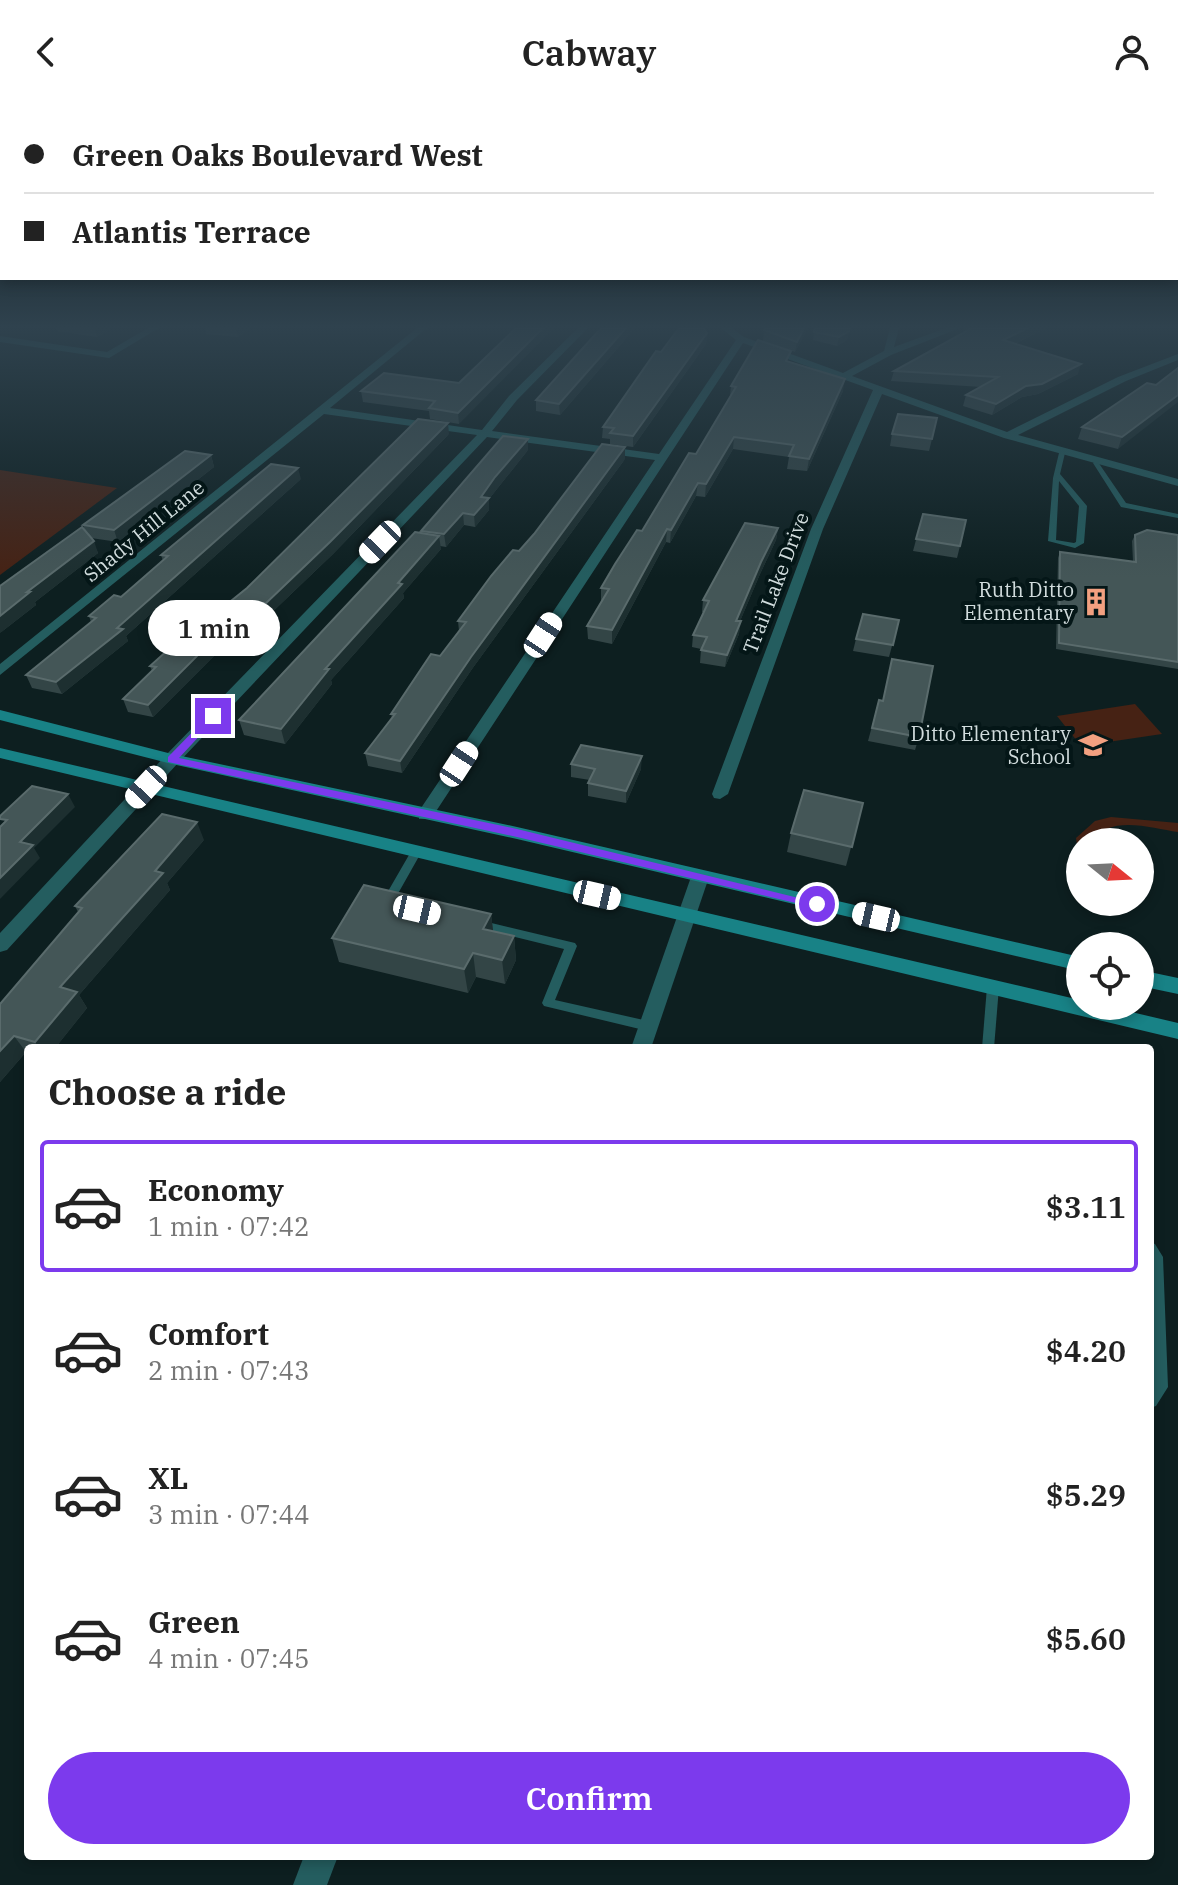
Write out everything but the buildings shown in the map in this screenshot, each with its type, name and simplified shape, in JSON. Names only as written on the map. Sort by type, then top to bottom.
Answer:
[{"type":"main road","points":[[0,715],[172,759],[1066,961]]},
{"type":"main road","points":[[0,753],[1178,1031]]},
{"type":"main road","points":[[1154,981],[1178,986]]},
{"type":"street","name":"Shady Hill Lane","points":[[0,671],[319,411]]},
{"type":"street","points":[[328,411],[661,458]]},
{"type":"street","points":[[0,945],[503,411]]},
{"type":"street","points":[[425,815],[693,411]]},
{"type":"street","name":"Trail Lake Drive","points":[[720,794],[817,529],[869,411]]},
{"type":"street","points":[[938,411],[1062,453],[1178,483]]},
{"type":"street","points":[[1008,436],[1058,411]]},
{"type":"street","points":[[646,1044],[648,1026],[700,877]]},
{"type":"street","points":[[310,1885],[319,1860]]},
{"type":"lane","points":[[1058,475],[1083,506],[1080,543],[1075,546],[1052,541],[1058,475],[1062,453]]},
{"type":"lane","points":[[1096,463],[1124,505],[1178,516]]},
{"type":"lane","points":[[402,906],[386,903],[417,851]]},
{"type":"lane","points":[[463,921],[571,946],[548,1003],[648,1026]]},
{"type":"lane","points":[[988,1044],[993,987]]},
{"type":"lane","points":[[1154,1254],[1160,1387],[1154,1395]]},
{"type":"shaded area","points":[[0,470],[117,488],[0,575]]},
{"type":"shaded area","points":[[1135,704],[1162,734],[1081,746],[1057,716]]},
{"type":"shaded area","points":[[1111,817],[1178,823],[1178,832],[1131,825],[1087,828],[1095,821]]},
{"type":"place","name":"Ruth Ditto Elementary","points":[[1096,602]]},
{"type":"place","name":"Ditto Elementary School","points":[[1093,745]]},
{"type":"route","points":[[213,716],[172,759],[517,833],[817,904]]}]
